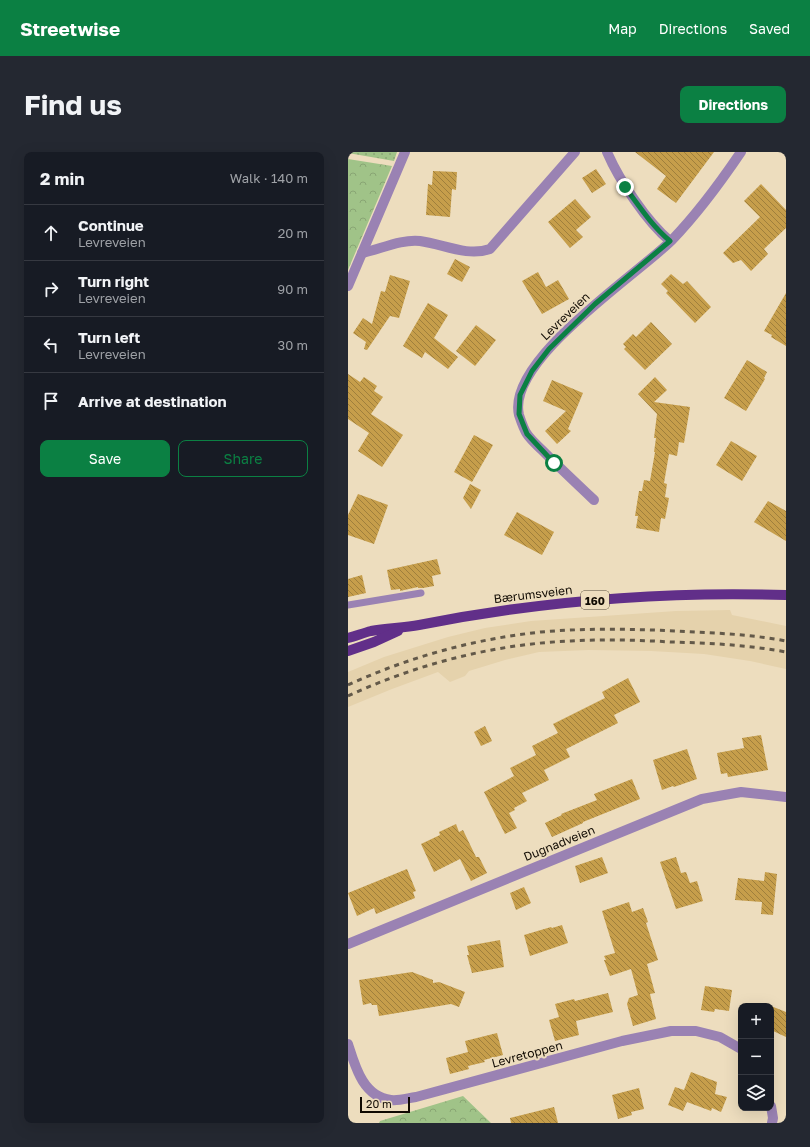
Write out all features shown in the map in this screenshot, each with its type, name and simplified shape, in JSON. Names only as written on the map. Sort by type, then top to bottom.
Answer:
[{"type":"main road","name":"Bærumsveien","points":[[348,638],[371,631],[405,628],[502,610],[605,599],[708,594],[786,595]]},
{"type":"main road","name":"Bærumsveien","points":[[348,651],[374,642],[405,628]]},
{"type":"street","points":[[348,286],[405,152]]},
{"type":"street","points":[[362,253],[402,242],[419,241],[468,251],[481,252],[490,248],[575,152]]},
{"type":"street","points":[[607,152],[625,187],[653,224],[670,241]]},
{"type":"street","name":"Levreveien","points":[[594,500],[554,463],[527,434],[519,414],[520,395],[532,371],[549,349],[595,304],[670,241],[704,205],[741,152]]},
{"type":"street","name":"Dugnadveien","points":[[348,944],[702,799],[741,792],[786,797]]},
{"type":"street","name":"Levretoppen","points":[[348,1044],[357,1072],[368,1088],[376,1096],[392,1100],[416,1097],[622,1041],[670,1031],[696,1030],[720,1037],[738,1047]]},
{"type":"street","points":[[772,1111],[772,1123]]},
{"type":"lane","points":[[348,606],[421,593]]},
{"type":"shaded area","points":[[730,610],[732,615],[786,626],[786,669],[750,661],[704,654],[589,650],[539,652],[469,671],[465,676],[450,682],[438,672],[348,707],[348,672],[384,657],[448,637],[485,628],[531,621],[676,611]]},
{"type":"green space","points":[[348,152],[397,152],[394,161]]},
{"type":"green space","points":[[348,159],[392,166],[348,270]]},
{"type":"green space","points":[[463,1096],[491,1123],[379,1123],[380,1121]]},
{"type":"building","points":[[635,152],[714,152],[676,203],[657,189],[666,176]]},
{"type":"building","points":[[596,169],[606,184],[592,193],[582,178]]},
{"type":"building","points":[[433,171],[457,172],[456,190],[452,189],[450,217],[426,215],[428,184],[432,185]]},
{"type":"building","points":[[761,184],[786,210],[786,228],[764,249],[768,254],[751,271],[741,260],[733,263],[723,253],[760,217],[744,201]]},
{"type":"building","points":[[575,199],[591,217],[576,230],[583,237],[570,248],[548,222]]},
{"type":"building","points":[[455,259],[470,267],[462,282],[447,274]]},
{"type":"building","points":[[538,272],[546,287],[558,280],[569,299],[542,314],[522,281]]},
{"type":"building","points":[[671,274],[683,284],[687,281],[711,307],[695,323],[666,293],[668,291],[661,284]]},
{"type":"building","points":[[390,275],[410,281],[399,318],[390,316],[367,350],[364,349],[366,342],[353,333],[363,318],[372,324],[381,291],[385,292]]},
{"type":"building","points":[[786,293],[786,346],[771,337],[772,335],[764,331]]},
{"type":"building","points":[[428,303],[448,315],[434,338],[458,357],[448,369],[425,352],[422,358],[403,346]]},
{"type":"building","points":[[651,322],[672,344],[645,370],[624,349],[626,347],[623,344],[633,334],[636,337]]},
{"type":"building","points":[[476,325],[496,340],[475,366],[456,351]]},
{"type":"building","points":[[747,360],[767,372],[764,378],[765,379],[746,411],[724,398]]},
{"type":"building","points":[[348,374],[360,382],[364,377],[377,386],[374,391],[383,397],[371,414],[403,435],[382,467],[358,451],[369,433],[348,419]]},
{"type":"building","points":[[655,377],[667,390],[654,402],[690,407],[684,443],[679,442],[677,456],[669,454],[664,483],[667,484],[665,497],[669,498],[665,519],[661,518],[659,532],[636,528],[638,516],[635,516],[639,491],[642,491],[644,480],[650,481],[655,452],[656,438],[654,438],[657,414],[638,394]]},
{"type":"building","points":[[552,380],[583,393],[568,429],[571,431],[557,444],[545,431],[566,411],[543,401]]},
{"type":"building","points":[[474,435],[493,445],[472,482],[454,472]]},
{"type":"building","points":[[731,441],[757,456],[742,481],[716,465]]},
{"type":"building","points":[[470,484],[481,490],[471,509],[463,498]]},
{"type":"building","points":[[358,494],[388,505],[374,544],[348,535],[348,515]]},
{"type":"building","points":[[768,501],[786,511],[786,541],[754,522]]},
{"type":"building","points":[[517,512],[554,532],[542,555],[504,535]]},
{"type":"building","points":[[437,559],[441,574],[432,576],[434,586],[423,588],[418,587],[400,591],[400,589],[391,590],[387,570]]},
{"type":"building","points":[[362,575],[366,593],[348,597],[348,579]]},
{"type":"building","points":[[628,678],[640,702],[614,715],[618,723],[566,749],[570,757],[544,770],[549,780],[522,793],[527,801],[514,808],[515,810],[509,813],[517,828],[505,834],[484,792],[514,776],[510,768],[536,755],[532,746],[558,733],[553,724],[605,698],[602,692]]},
{"type":"building","points":[[485,726],[492,741],[481,746],[474,732]]},
{"type":"building","points":[[761,735],[768,770],[728,777],[727,773],[721,774],[717,753],[744,748],[742,738]]},
{"type":"building","points":[[687,749],[697,779],[662,790],[653,760]]},
{"type":"building","points":[[632,779],[640,799],[583,822],[552,837],[545,823],[562,815],[561,814],[597,800],[594,794]]},
{"type":"building","points":[[456,824],[459,832],[463,830],[476,857],[479,857],[487,873],[471,881],[460,859],[434,872],[421,844],[440,835],[439,832]]},
{"type":"building","points":[[602,857],[608,873],[580,883],[575,866]]},
{"type":"building","points":[[676,857],[681,873],[686,872],[690,883],[697,881],[703,901],[676,909],[660,862]]},
{"type":"building","points":[[407,869],[416,891],[413,892],[415,898],[376,914],[374,908],[357,916],[348,893]]},
{"type":"building","points":[[765,872],[777,874],[773,915],[761,914],[762,902],[735,900],[738,878],[764,881]]},
{"type":"building","points":[[524,887],[531,903],[516,910],[510,893]]},
{"type":"building","points":[[629,902],[632,912],[643,908],[648,922],[646,923],[658,960],[647,964],[655,993],[650,994],[656,1019],[633,1026],[627,1004],[629,998],[638,995],[631,969],[610,976],[604,956],[615,953],[602,911]]},
{"type":"building","points":[[562,925],[568,943],[530,956],[524,935]]},
{"type":"building","points":[[500,940],[504,967],[472,973],[467,955],[469,955],[467,946]]},
{"type":"building","points":[[412,972],[433,980],[433,983],[439,982],[465,992],[459,1007],[451,1004],[379,1016],[377,1005],[372,1005],[371,1003],[363,1005],[359,980]]},
{"type":"building","points":[[705,986],[732,990],[729,1011],[715,1009],[714,1012],[701,1010]]},
{"type":"building","points":[[608,993],[613,1012],[576,1021],[579,1035],[555,1041],[549,1020],[559,1017],[555,1004]]},
{"type":"building","points":[[774,1007],[786,1012],[786,1037],[774,1031]]},
{"type":"building","points":[[497,1033],[503,1055],[484,1060],[485,1062],[468,1066],[469,1069],[450,1074],[446,1058],[468,1052],[465,1041]]},
{"type":"building","points":[[691,1072],[717,1082],[715,1094],[727,1097],[721,1112],[712,1108],[711,1111],[687,1102],[683,1111],[668,1105],[675,1087],[684,1090]]},
{"type":"building","points":[[639,1088],[644,1109],[631,1112],[632,1115],[618,1119],[612,1095]]},
{"type":"building","points":[[554,1107],[558,1123],[511,1123],[510,1118]]},
{"type":"railway","points":[[348,685],[394,666],[467,644],[541,632],[592,629],[660,630],[745,635],[786,641]]},
{"type":"railway","points":[[348,696],[401,674],[429,665],[485,651],[542,643],[621,640],[728,645],[786,652]]},
{"type":"route","points":[[554,463],[527,434],[519,414],[520,395],[532,371],[549,349],[595,304],[670,241],[653,224],[625,187]]}]
